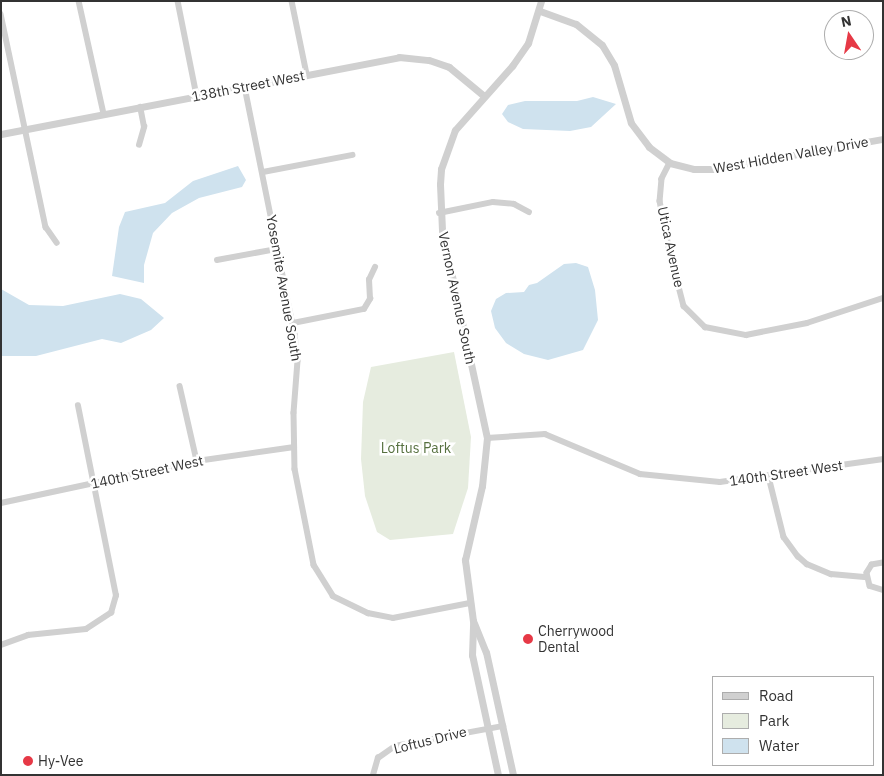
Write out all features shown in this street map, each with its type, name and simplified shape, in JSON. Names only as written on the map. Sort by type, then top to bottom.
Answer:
[{"type":"street","points":[[80,1],[104,114]]},
{"type":"street","points":[[178,1],[197,96]]},
{"type":"street","points":[[292,1],[307,74]]},
{"type":"street","name":"Vernon Avenue South","points":[[498,775],[472,655],[473,621],[465,560],[486,465],[487,438],[439,213],[441,169],[455,130],[512,66],[528,42],[540,11],[541,1]]},
{"type":"street","points":[[540,11],[576,24],[602,45],[614,64],[631,123],[649,147],[670,163]]},
{"type":"street","points":[[1,14],[46,227],[57,243]]},
{"type":"street","name":"138th Street West","points":[[1,134],[399,57],[420,58],[449,67],[484,96]]},
{"type":"street","name":"Yosemite Avenue South","points":[[245,87],[293,323],[298,361],[294,448],[298,490],[314,565],[321,580],[344,604],[368,613],[393,618],[470,603]]},
{"type":"street","points":[[139,145],[144,127],[140,107]]},
{"type":"street","name":"West Hidden Valley Drive","points":[[670,163],[694,169],[714,169],[883,139]]},
{"type":"street","points":[[263,172],[352,155]]},
{"type":"street","name":"Utica Avenue","points":[[670,163],[662,179],[660,201],[684,306],[705,326],[746,335],[807,323],[883,298]]},
{"type":"street","points":[[439,213],[493,202],[514,204],[529,212]]},
{"type":"street","points":[[217,260],[277,249]]},
{"type":"street","points":[[293,323],[364,309],[370,299],[369,280],[375,268]]},
{"type":"street","points":[[180,386],[197,461]]},
{"type":"street","points":[[1,645],[28,635],[86,629],[111,613],[116,596],[78,406]]},
{"type":"street","name":"140th Street West","points":[[487,438],[545,434],[608,463],[658,476],[720,482],[769,477],[883,459]]},
{"type":"street","name":"140th Street West","points":[[1,503],[197,461],[294,448]]},
{"type":"street","points":[[769,477],[784,537],[798,556],[807,564],[831,574],[867,577]]},
{"type":"street","points":[[883,562],[872,565],[867,577],[870,586],[883,590]]},
{"type":"street","name":"Vernon Avenue South","points":[[473,621],[486,652],[513,775]]},
{"type":"street","name":"Loftus Drive","points":[[373,775],[378,758],[395,746],[503,726]]},
{"type":"green space","name":"Loftus Park","points":[[454,352],[471,437],[468,488],[453,534],[390,540],[377,532],[365,496],[361,459],[363,402],[371,367]]},
{"type":"water","points":[[593,97],[616,104],[591,127],[570,131],[523,129],[508,122],[502,114],[508,105],[525,101],[577,101]]},
{"type":"water","points":[[238,166],[246,180],[242,187],[199,198],[172,213],[153,233],[144,265],[144,283],[112,276],[119,227],[125,212],[165,203],[193,181]]},
{"type":"water","points":[[576,263],[588,267],[595,290],[598,320],[583,350],[548,360],[524,354],[506,343],[495,328],[491,311],[496,299],[506,293],[524,292],[529,285],[537,283],[564,264]]},
{"type":"water","points":[[1,289],[29,305],[63,306],[120,294],[141,299],[164,318],[151,330],[121,343],[102,339],[36,356],[1,356]]},
{"type":"place","name":"Cherrywood Dental","points":[[528,639]]},
{"type":"place","name":"Hy-Vee","points":[[28,761]]}]
